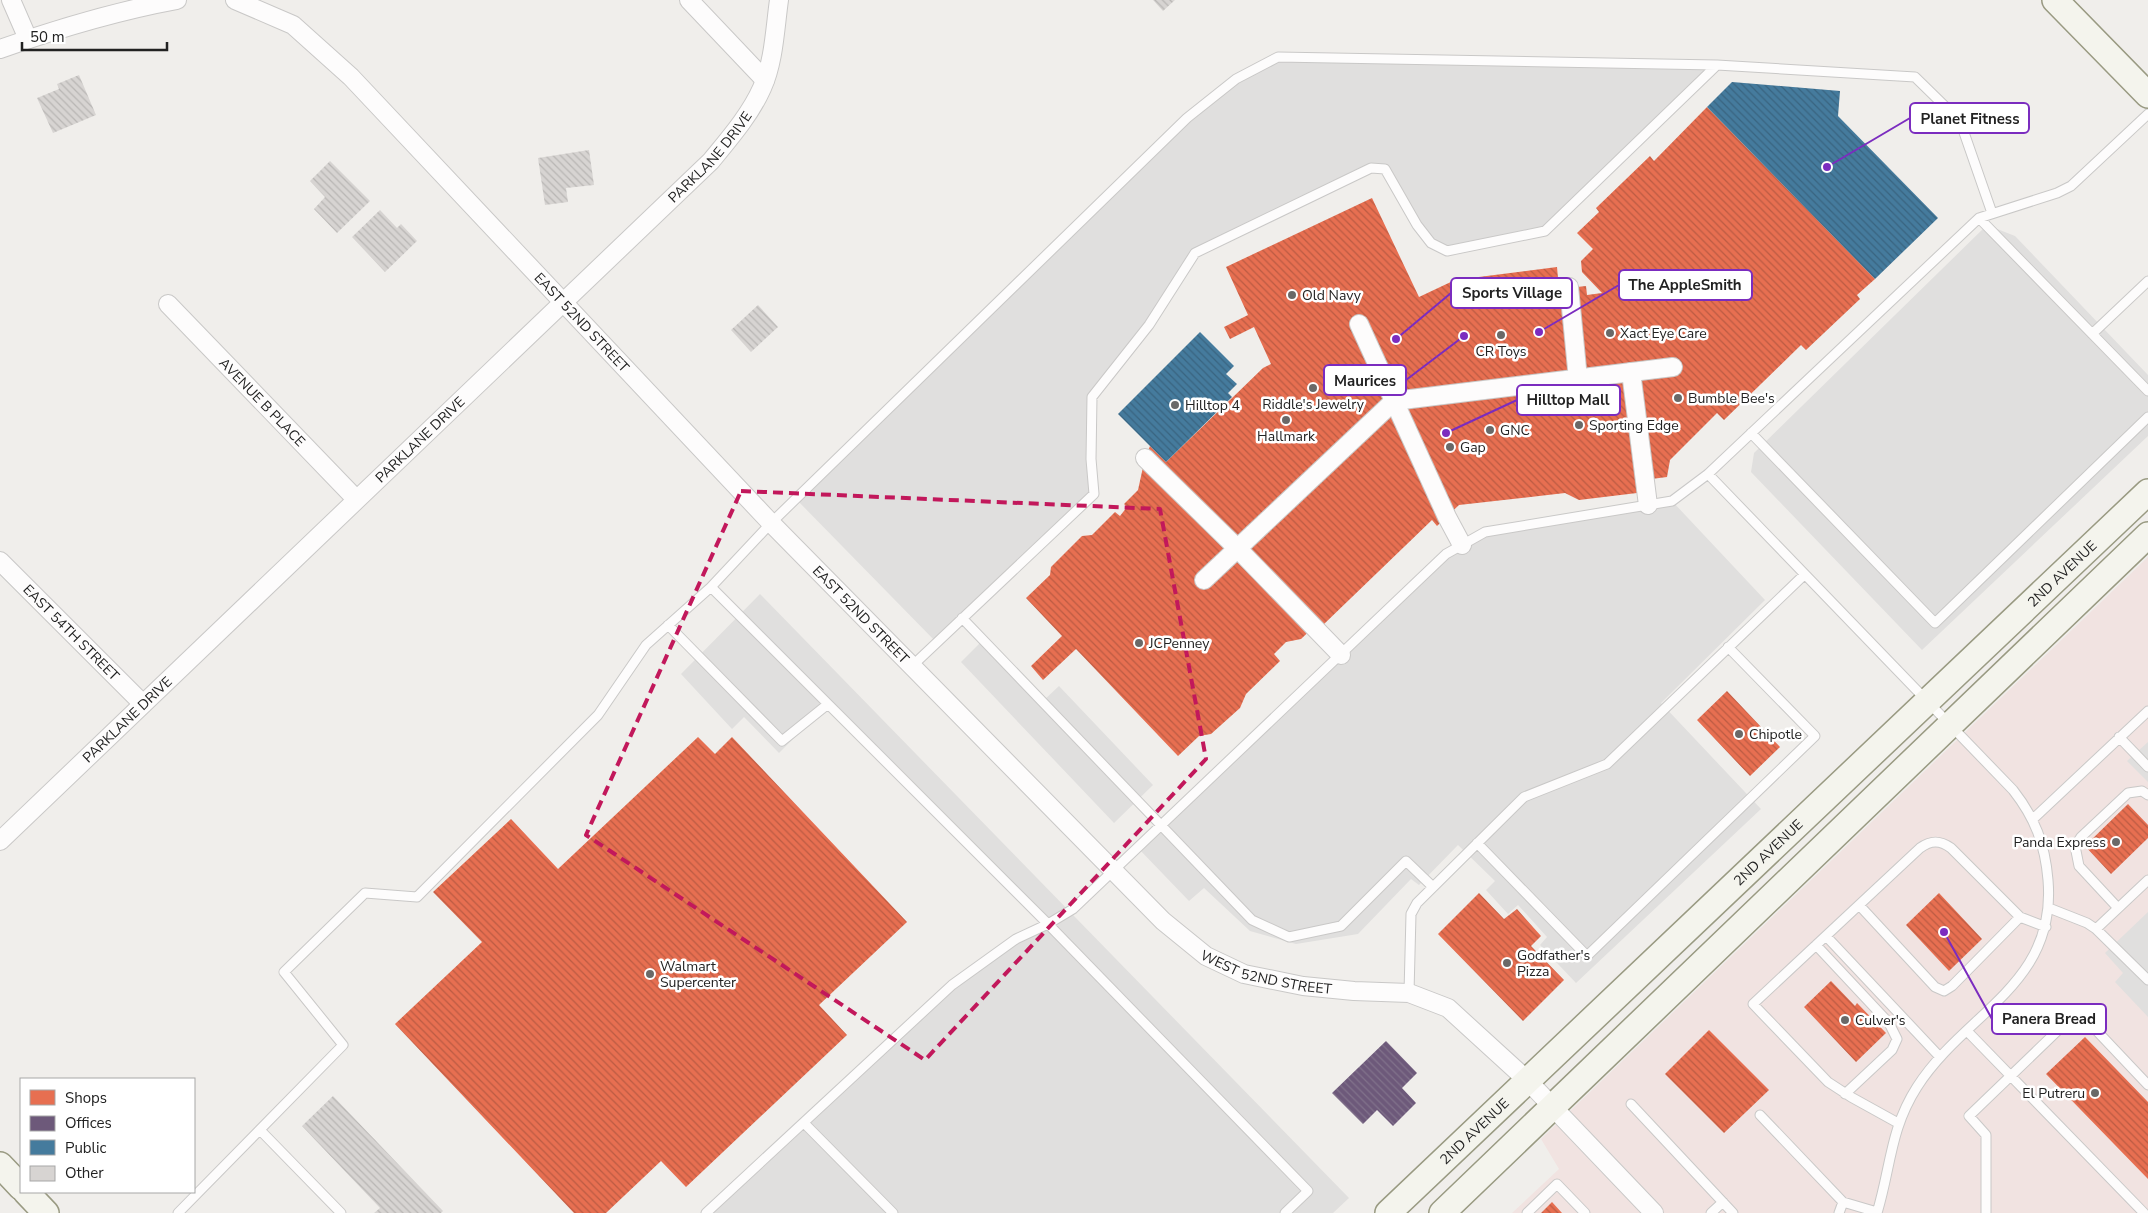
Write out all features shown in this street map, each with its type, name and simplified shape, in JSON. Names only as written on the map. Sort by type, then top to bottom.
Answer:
[{"type":"main road","points":[[2055,0],[2148,96]]},
{"type":"main road","name":"2ND AVENUE","points":[[1388,1213],[2148,492]]},
{"type":"main road","points":[[1442,1213],[2148,535]]},
{"type":"main road","points":[[0,1166],[20,1186]]},
{"type":"main road","points":[[27,1193],[46,1213]]},
{"type":"street","points":[[11,0],[28,39]]},
{"type":"street","points":[[0,49],[28,39],[144,7],[177,0]]},
{"type":"street","name":"EAST 52ND STREET","points":[[235,0],[294,25],[351,77],[771,523],[911,667]]},
{"type":"street","points":[[689,0],[764,80]]},
{"type":"street","name":"PARKLANE DRIVE","points":[[0,841],[711,161],[738,126],[763,88],[771,56],[779,0]]},
{"type":"street","points":[[1569,288],[1578,379]]},
{"type":"street","name":"AVENUE B PLACE","points":[[168,304],[356,499]]},
{"type":"street","points":[[1359,324],[1447,517],[1462,545]]},
{"type":"street","points":[[1204,580],[1394,401],[1673,367]]},
{"type":"street","points":[[1630,372],[1648,504]]},
{"type":"street","points":[[1145,458],[1238,549],[1341,655]]},
{"type":"street","name":"EAST 54TH STREET","points":[[0,561],[143,704]]},
{"type":"street","name":"WEST 52ND STREET","points":[[911,667],[1163,921],[1206,956],[1244,974],[1303,986],[1354,991],[1409,993],[1448,1008],[1527,1080],[1654,1213]]},
{"type":"lane","points":[[178,1213],[343,1045],[284,972],[366,893],[417,897],[598,715],[646,645],[711,587],[771,523],[1187,118],[1236,79],[1278,57],[1717,65],[1915,76],[1960,121],[1992,213]]},
{"type":"lane","points":[[911,667],[1094,494],[1091,458],[1092,397],[1149,325],[1195,253],[1371,168],[1385,169],[1418,225],[1431,243],[1447,251],[1545,231],[1717,65]]},
{"type":"lane","points":[[706,1213],[952,985],[1016,939],[1048,924],[1073,909],[1446,554],[1486,532],[1672,501],[1708,474],[1979,218],[2057,193],[2071,186],[2148,114]]},
{"type":"lane","points":[[1979,218],[2148,391]]},
{"type":"lane","points":[[2092,334],[2148,281]]},
{"type":"lane","points":[[1751,434],[1935,623],[2148,417]]},
{"type":"lane","points":[[1708,474],[2013,790],[2033,819],[2039,833],[2046,866],[2049,908],[2046,927],[2030,963],[2016,982],[1939,1056],[1916,1088],[1898,1123],[1877,1213],[1843,1202],[1760,1115]]},
{"type":"lane","points":[[1409,993],[1411,914],[1417,903],[1524,797],[1607,764],[1804,575]]},
{"type":"lane","points":[[711,587],[1048,924],[1308,1191],[1285,1213]]},
{"type":"lane","points":[[962,618],[1252,920],[1289,937],[1341,926],[1406,861],[1433,887]]},
{"type":"lane","points":[[668,625],[782,741],[828,704]]},
{"type":"lane","points":[[1477,843],[1587,956],[1815,736],[1728,647]]},
{"type":"lane","points":[[2033,819],[2148,711]]},
{"type":"lane","points":[[2119,737],[2148,766]]},
{"type":"lane","points":[[2118,908],[2079,866],[2075,846],[2128,793],[2142,791],[2148,794]]},
{"type":"lane","points":[[1898,1123],[1845,1094],[1828,1082],[1753,1004],[1925,844],[1938,841],[1951,848],[2020,917],[2046,927]]},
{"type":"lane","points":[[2096,929],[2148,880]]},
{"type":"lane","points":[[1859,905],[1935,986],[1944,991],[1952,986],[2020,917]]},
{"type":"lane","points":[[2049,908],[2087,923],[2096,929],[2148,980]]},
{"type":"lane","points":[[1826,936],[1939,1056]]},
{"type":"lane","points":[[1816,945],[1889,1023],[1897,1040],[1892,1050],[1845,1094]]},
{"type":"lane","points":[[1986,1213],[1986,1135],[1969,1116],[2078,1011],[2148,1085]]},
{"type":"lane","points":[[1967,1031],[2144,1213]]},
{"type":"lane","points":[[1631,1104],[1734,1213]]},
{"type":"lane","points":[[804,1123],[893,1213]]},
{"type":"lane","points":[[260,1130],[341,1213]]},
{"type":"lane","points":[[1526,1213],[1557,1184],[1585,1213]]},
{"type":"lane","points":[[1712,1213],[1723,1202]]},
{"type":"lane","points":[[1839,1213],[1843,1202]]},
{"type":"highlighted area","points":[[741,491],[1160,509],[1206,759],[925,1060],[586,835]]},
{"type":"shaded area","points":[[1278,57],[1717,65],[1545,231],[1447,251],[1431,243],[1385,169],[1371,168],[1195,253],[1092,397],[1094,494],[937,643],[796,499],[1187,118],[1236,79]]},
{"type":"shaded area","points":[[1987,225],[2015,236],[2148,375],[2148,436],[1922,650],[1751,472],[1754,453]]},
{"type":"shaded area","points":[[1672,501],[1765,600],[1661,703],[1761,809],[1576,983],[1540,945],[1547,937],[1518,905],[1508,914],[1486,890],[1495,881],[1458,845],[1419,885],[1411,879],[1358,934],[1296,944],[1250,931],[1204,888],[1189,901],[1138,848],[1446,554],[1486,532]]},
{"type":"shaded area","points":[[2148,557],[2148,1213],[1512,1213],[1559,1169],[1541,1139]]},
{"type":"shaded area","points":[[760,594],[1349,1198],[1333,1213],[707,1213],[952,985],[1016,939],[1048,924],[828,704],[779,753],[744,717],[732,729],[681,674]]},
{"type":"shaded area","points":[[983,640],[1043,701],[1059,686],[1153,785],[1114,823],[961,662]]},
{"type":"shaded area","points":[[2148,742],[2148,782],[2127,761]]},
{"type":"shaded area","points":[[2148,912],[2148,1017],[2115,982],[2123,973],[2105,953]]},
{"type":"building: Shops","points":[[1707,107],[1875,279],[1857,295],[1860,299],[1806,350],[1801,345],[1724,420],[1717,413],[1670,460],[1667,477],[1636,481],[1637,493],[1579,500],[1565,493],[1459,505],[1437,526],[1432,520],[1323,625],[1320,621],[1301,639],[1286,642],[1274,654],[1280,661],[1246,694],[1240,708],[1211,734],[1199,736],[1178,756],[1076,649],[1043,680],[1031,666],[1062,636],[1026,598],[1050,575],[1051,567],[1082,536],[1092,535],[1115,512],[1120,516],[1127,507],[1124,504],[1138,490],[1145,458],[1150,446],[1166,462],[1263,368],[1271,364],[1254,327],[1230,339],[1224,327],[1248,315],[1226,267],[1372,198],[1419,297],[1455,280],[1557,267],[1559,289],[1586,286],[1587,295],[1602,293],[1582,272],[1581,261],[1593,249],[1577,233],[1599,212],[1596,208],[1650,156],[1654,161]]},
{"type":"building: Shops","name":"Chipotle","points":[[1727,691],[1780,747],[1750,776],[1697,720]]},
{"type":"building: Shops","name":"Walmart Supercenter","points":[[698,737],[715,754],[732,737],[907,922],[819,1005],[847,1035],[686,1187],[661,1161],[606,1213],[574,1213],[395,1024],[482,942],[433,892],[511,819],[558,869]]},
{"type":"building: Shops","name":"Panda Express","points":[[2128,804],[2148,825],[2148,838],[2111,874],[2085,846]]},
{"type":"building: Shops","name":"Godfather's Pizza","points":[[1479,893],[1504,919],[1517,909],[1541,936],[1531,946],[1564,980],[1523,1021],[1438,934]]},
{"type":"building: Shops","points":[[1939,893],[1982,939],[1949,971],[1906,925]]},
{"type":"building: Shops","name":"Culver's","points":[[1831,981],[1855,1006],[1857,1003],[1886,1033],[1856,1062],[1804,1007]]},
{"type":"building: Shops","points":[[1709,1030],[1769,1090],[1724,1133],[1665,1074]]},
{"type":"building: Shops","points":[[2085,1037],[2148,1102],[2148,1179],[2046,1074]]},
{"type":"building: Shops","points":[[1552,1202],[1562,1213],[1541,1213]]},
{"type":"building: Offices","points":[[1386,1041],[1417,1073],[1402,1088],[1416,1103],[1393,1126],[1377,1110],[1363,1124],[1332,1093]]},
{"type":"building: Public","points":[[1732,82],[1840,91],[1838,116],[1938,218],[1875,279],[1707,107]]},
{"type":"building: Public","name":"Hilltop 4","points":[[1200,332],[1234,366],[1226,374],[1237,384],[1228,393],[1232,397],[1166,462],[1118,414]]},
{"type":"building: Other","points":[[1153,0],[1175,0],[1163,11]]},
{"type":"building: Other","points":[[79,75],[96,115],[53,133],[37,98],[59,89],[57,84]]},
{"type":"building: Other","points":[[589,150],[594,185],[566,188],[568,202],[545,205],[538,158]]},
{"type":"building: Other","points":[[330,161],[370,201],[337,233],[314,209],[325,197],[310,181]]},
{"type":"building: Other","points":[[380,210],[397,228],[401,224],[417,241],[385,272],[352,237]]},
{"type":"building: Other","points":[[758,305],[778,327],[751,352],[731,330]]},
{"type":"building: Other","points":[[333,1096],[443,1211],[441,1213],[374,1213],[380,1208],[302,1126]]},
{"type":"place","name":"Planet Fitness","points":[[1827,167]]},
{"type":"place","name":"Old Navy","points":[[1292,295]]},
{"type":"place","name":"The AppleSmith","points":[[1539,332]]},
{"type":"place","name":"Xact Eye Care","points":[[1610,333]]},
{"type":"place","name":"CR Toys","points":[[1501,335]]},
{"type":"place","name":"Maurices","points":[[1464,336]]},
{"type":"place","name":"Sports Village","points":[[1396,339]]},
{"type":"place","name":"Riddle's Jewelry","points":[[1313,388]]},
{"type":"place","name":"Bumble Bee's","points":[[1678,398]]},
{"type":"place","name":"Hilltop 4","points":[[1175,405]]},
{"type":"place","name":"Hallmark","points":[[1286,420]]},
{"type":"place","name":"Sporting Edge","points":[[1579,425]]},
{"type":"place","name":"GNC","points":[[1490,430]]},
{"type":"place","name":"Hilltop Mall","points":[[1446,433]]},
{"type":"place","name":"Gap","points":[[1450,447]]},
{"type":"place","name":"JCPenney","points":[[1139,643]]},
{"type":"place","name":"Chipotle","points":[[1739,734]]},
{"type":"place","name":"Panda Express","points":[[2116,842]]},
{"type":"place","name":"Panera Bread","points":[[1944,932]]},
{"type":"place","name":"Godfather's Pizza","points":[[1507,963]]},
{"type":"place","name":"Walmart Supercenter","points":[[650,974]]},
{"type":"place","name":"Culver's","points":[[1845,1020]]},
{"type":"place","name":"El Putreru","points":[[2095,1093]]}]
